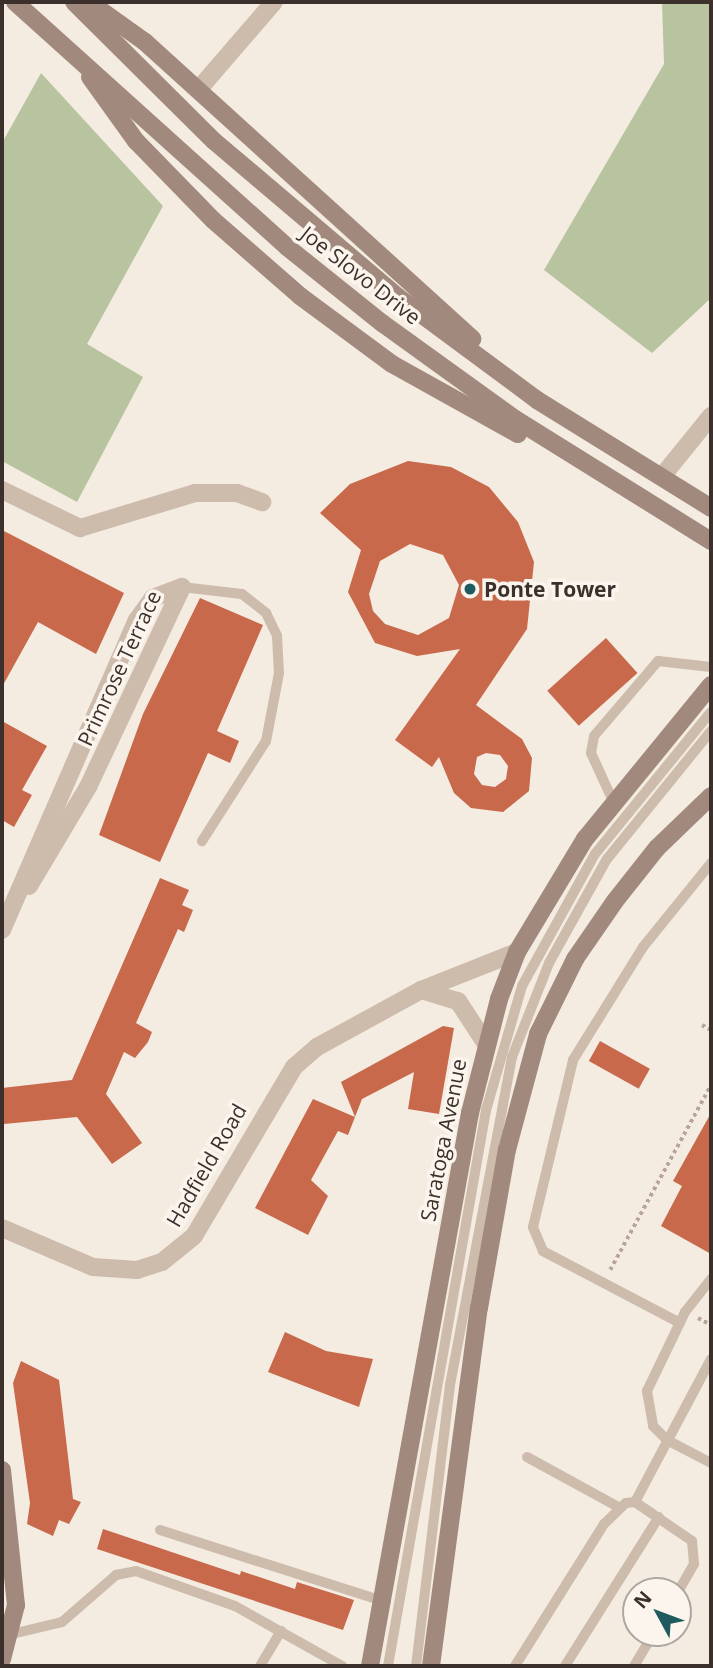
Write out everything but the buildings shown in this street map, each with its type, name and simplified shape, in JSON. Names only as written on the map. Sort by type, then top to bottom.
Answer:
[{"type":"main road","name":"Joe Slovo Drive","points":[[15,2],[162,136],[382,323],[515,419],[711,541]]},
{"type":"main road","name":"Joe Slovo Drive","points":[[74,2],[255,178],[398,297],[537,400],[711,508]]},
{"type":"main road","points":[[89,2],[198,90],[504,366],[664,474],[711,501]]},
{"type":"main road","points":[[88,71],[116,118],[213,220],[356,341],[711,552]]},
{"type":"main road","name":"Saratoga Avenue","points":[[370,1666],[390,1604],[486,1044],[517,952],[614,801],[711,685]]},
{"type":"main road","points":[[431,1666],[479,1308],[507,1150],[538,1034],[575,959],[615,901],[657,848],[711,796]]},
{"type":"main road","points":[[2,1470],[15,1572],[12,1634],[2,1660]]},
{"type":"street","points":[[198,90],[274,2]]},
{"type":"street","points":[[664,474],[711,416]]},
{"type":"street","points":[[2,490],[80,528],[195,493],[237,493],[262,502]]},
{"type":"street","name":"Primrose Terrace","points":[[5,922],[137,620],[153,598],[182,587]]},
{"type":"street","name":"Primrose Terrace","points":[[5,922],[88,787],[182,587]]},
{"type":"street","name":"Hadfield Road","points":[[2,1228],[93,1267],[137,1270],[162,1262],[194,1236],[294,1067],[317,1047],[421,990],[517,952]]},
{"type":"street","points":[[421,990],[458,1001],[486,1044]]},
{"type":"lane","points":[[182,587],[243,594],[266,613],[277,636],[279,674],[266,741],[202,841]]},
{"type":"lane","points":[[614,801],[591,753],[594,736],[658,661],[711,667]]},
{"type":"lane","points":[[388,1666],[390,1604],[486,1110],[522,986],[595,854],[711,712]]},
{"type":"lane","points":[[416,1666],[450,1385],[512,1057],[549,963],[607,859],[711,731]]},
{"type":"lane","points":[[680,1323],[543,1251],[533,1227],[573,1060],[643,947],[711,863]]},
{"type":"lane","points":[[711,1279],[685,1312],[647,1391],[653,1426],[667,1440],[711,1463]]},
{"type":"lane","points":[[515,1666],[604,1524],[620,1508],[635,1502],[711,1359]]},
{"type":"lane","points":[[527,1457],[620,1508]]},
{"type":"lane","points":[[635,1502],[683,1532],[696,1549],[684,1577]]},
{"type":"lane","points":[[565,1666],[659,1517]]},
{"type":"lane","points":[[160,1530],[390,1604]]},
{"type":"lane","points":[[12,1634],[62,1622],[126,1570],[234,1606],[342,1666]]},
{"type":"lane","points":[[260,1666],[281,1631]]},
{"type":"lane","points":[[634,1666],[646,1647]]},
{"type":"path","points":[[702,1025],[711,1030]]},
{"type":"path","points":[[620,1278],[609,1272],[711,1084]]},
{"type":"path","points":[[685,1312],[711,1325]]},
{"type":"green space","points":[[662,2],[711,2],[711,298],[652,353],[544,270],[664,64]]},
{"type":"green space","points":[[41,73],[163,206],[87,344],[143,377],[77,502],[2,461],[2,143]]},
{"type":"place","name":"Ponte Tower","points":[[470,589]]}]
